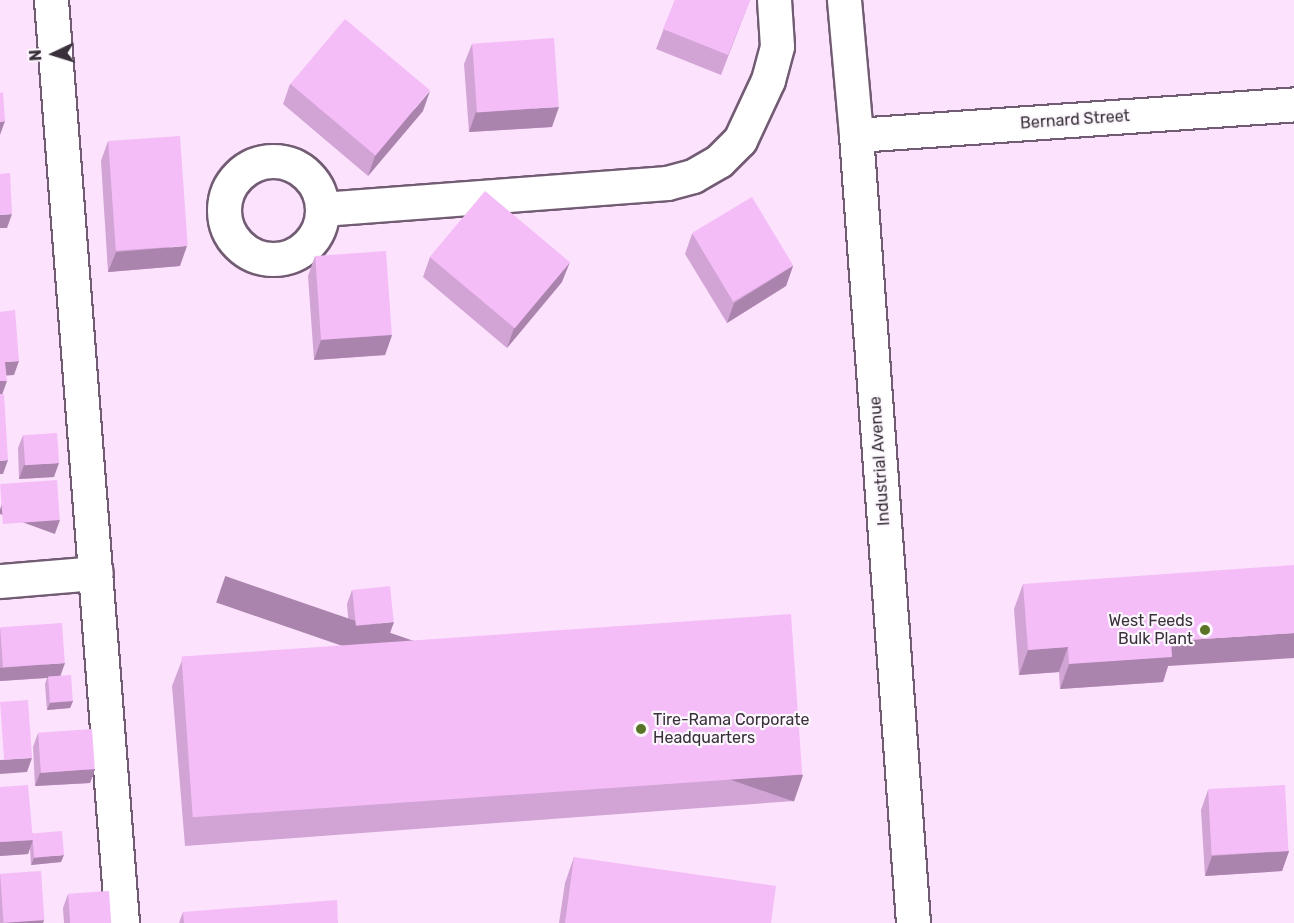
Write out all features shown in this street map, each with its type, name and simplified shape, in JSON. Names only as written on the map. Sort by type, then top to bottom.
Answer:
[{"type":"street","points":[[51,0],[122,923]]},
{"type":"street","points":[[322,209],[667,183],[693,176],[719,161],[740,140],[768,80],[777,46],[774,0]]},
{"type":"street","name":"Industrial Avenue","points":[[844,0],[856,135],[913,923]]},
{"type":"street","name":"Bernard Street","points":[[856,135],[1294,104]]},
{"type":"street","points":[[0,581],[96,573]]},
{"type":"building","points":[[675,0],[750,0],[728,55],[663,29]]},
{"type":"building","points":[[345,19],[430,90],[375,155],[290,84]]},
{"type":"building","points":[[554,38],[559,107],[477,113],[472,44]]},
{"type":"building","points":[[3,92],[5,121],[0,122],[0,93]]},
{"type":"building","points":[[180,136],[188,246],[116,251],[108,141]]},
{"type":"building","points":[[10,173],[12,214],[0,215],[0,174]]},
{"type":"building","points":[[485,191],[570,262],[515,328],[430,257]]},
{"type":"building","points":[[752,197],[793,266],[733,302],[692,233]]},
{"type":"building","points":[[386,251],[392,335],[321,340],[315,256]]},
{"type":"building","points":[[15,310],[19,361],[5,362],[7,381],[0,381],[0,312]]},
{"type":"building","points":[[0,394],[4,394],[8,460],[0,461]]},
{"type":"building","points":[[57,433],[59,463],[25,465],[23,435]]},
{"type":"building","points":[[57,480],[60,520],[3,524],[0,484]]},
{"type":"building","points":[[1294,565],[1294,633],[1171,641],[1172,657],[1069,664],[1068,647],[1028,650],[1023,584]]},
{"type":"building","points":[[390,586],[394,622],[356,626],[352,590]]},
{"type":"building","points":[[791,614],[802,775],[193,817],[181,657]]},
{"type":"building","points":[[62,623],[65,663],[3,667],[0,627]]},
{"type":"building","points":[[71,675],[73,701],[50,703],[48,677]]},
{"type":"building","points":[[28,700],[32,758],[4,760],[0,702]]},
{"type":"building","points":[[92,729],[95,769],[41,773],[38,733]]},
{"type":"building","points":[[28,785],[33,840],[0,842],[0,787]]},
{"type":"building","points":[[1285,785],[1288,851],[1212,855],[1208,789]]},
{"type":"building","points":[[62,831],[64,855],[34,858],[32,834]]},
{"type":"building","points":[[574,857],[776,886],[771,923],[565,923]]},
{"type":"building","points":[[41,871],[44,920],[4,923],[0,874]]},
{"type":"building","points":[[109,891],[111,923],[70,923],[68,894]]},
{"type":"building","points":[[337,900],[338,923],[184,923],[183,912]]},
{"type":"place","name":"West Feeds Bulk Plant","points":[[1205,630]]},
{"type":"place","name":"Tire-Rama Corporate Headquarters","points":[[641,729]]}]
